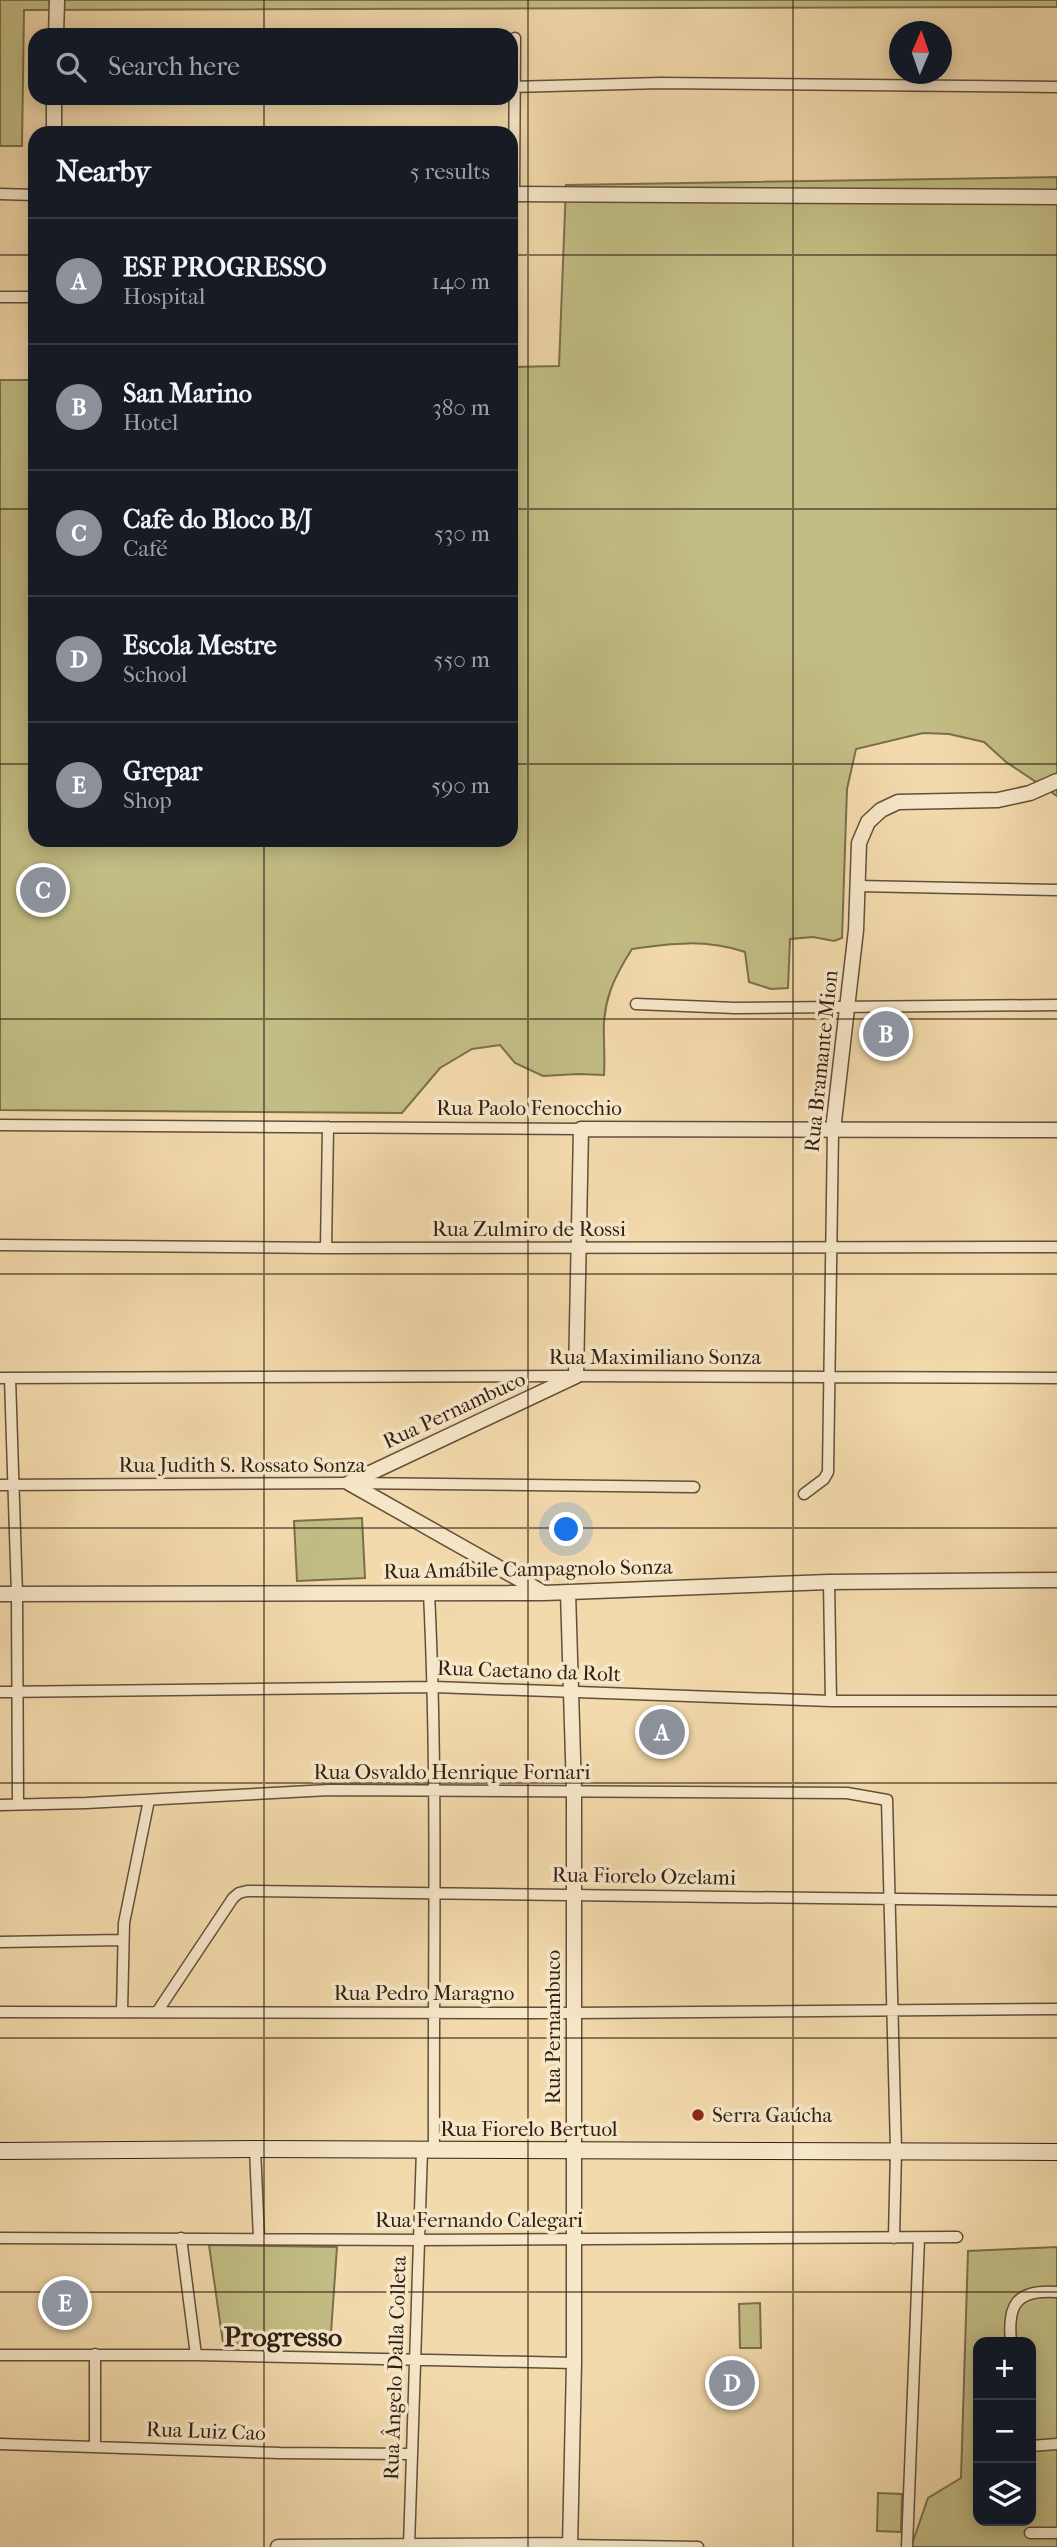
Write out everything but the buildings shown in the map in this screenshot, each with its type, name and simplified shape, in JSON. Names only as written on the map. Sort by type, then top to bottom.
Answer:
[{"type":"main road","name":"Rua Fiorelo Bertuol","points":[[0,2151],[255,2149],[1057,2152]]},
{"type":"street","points":[[56,28],[57,0]]},
{"type":"street","points":[[518,87],[661,83],[1057,87]]},
{"type":"street","points":[[54,105],[54,126]]},
{"type":"street","points":[[513,105],[513,126]]},
{"type":"street","points":[[0,194],[28,195]]},
{"type":"street","points":[[518,194],[1057,197]]},
{"type":"street","points":[[0,297],[28,297]]},
{"type":"street","name":"Rua Bramante Mion","points":[[804,1494],[824,1479],[828,1472],[833,1130],[856,930],[859,843],[867,822],[881,810],[898,802],[998,800],[1030,793],[1057,781]]},
{"type":"street","points":[[858,886],[1057,890]]},
{"type":"street","points":[[636,1004],[736,1008],[1057,1005]]},
{"type":"street","name":"Rua Paolo Fenocchio","points":[[0,1125],[1057,1130]]},
{"type":"street","points":[[326,1248],[328,1127]]},
{"type":"street","points":[[576,1376],[581,1129]]},
{"type":"street","name":"Rua Zulmiro de Rossi","points":[[0,1245],[326,1248],[1057,1247]]},
{"type":"street","name":"Rua Pernambuco","points":[[349,1483],[576,1376]]},
{"type":"street","points":[[5,1378],[17,1594],[18,1804]]},
{"type":"street","name":"Rua Maximiliano Sonza","points":[[5,1378],[1057,1378]]},
{"type":"street","points":[[349,1483],[544,1593]]},
{"type":"street","name":"Rua Judith S. Rossato Sonza","points":[[0,1485],[349,1483],[694,1487]]},
{"type":"street","name":"Rua Amábile Campagnolo Sonza","points":[[0,1594],[544,1593],[829,1582],[1057,1580]]},
{"type":"street","points":[[829,1582],[831,1701]]},
{"type":"street","name":"Rua Pernambuco","points":[[568,1592],[574,1791],[574,2363],[570,2546]]},
{"type":"street","name":"Rua Ângelo Dalla Colleta","points":[[409,2546],[413,2359],[428,2150],[433,2012],[434,1687],[429,1593]]},
{"type":"street","name":"Rua Caetano da Rolt","points":[[0,1692],[434,1687],[831,1701],[1057,1701]]},
{"type":"street","name":"Rua Osvaldo Henrique Fornari","points":[[0,1805],[329,1790],[847,1793],[887,1800],[888,1899]]},
{"type":"street","points":[[122,2011],[124,1923],[149,1800]]},
{"type":"street","name":"Rua Fiorelo Ozelami","points":[[157,2012],[233,1898],[247,1891],[1057,1901]]},
{"type":"street","points":[[888,1899],[896,2150],[894,2238]]},
{"type":"street","points":[[0,1942],[123,1940]]},
{"type":"street","name":"Rua Pedro Maragno","points":[[0,2012],[1057,2009]]},
{"type":"street","points":[[255,2149],[259,2239]]},
{"type":"street","name":"Rua Fernando Calegari","points":[[0,2238],[574,2240],[957,2237]]},
{"type":"street","points":[[181,2238],[196,2355]]},
{"type":"street","points":[[907,2547],[919,2238]]},
{"type":"street","points":[[1011,2337],[1009,2321],[1013,2305],[1025,2294],[1057,2292]]},
{"type":"street","points":[[95,2354],[95,2445]]},
{"type":"street","points":[[0,2356],[196,2355],[574,2363]]},
{"type":"street","name":"Rua Luiz Cao","points":[[0,2444],[280,2453],[410,2454]]},
{"type":"street","points":[[1036,2446],[1057,2444]]},
{"type":"street","points":[[1030,2533],[1057,2533]]},
{"type":"street","points":[[278,2547],[698,2547]]},
{"type":"shaded area","points":[[0,0],[1057,0],[1057,7],[24,10],[22,146],[0,146]]},
{"type":"shaded area","points":[[1057,177],[1057,796],[1006,762],[984,742],[949,734],[923,733],[856,749],[847,789],[842,938],[834,941],[813,937],[790,939],[788,988],[771,989],[749,982],[745,952],[716,945],[688,943],[632,949],[607,1001],[604,1075],[543,1076],[515,1063],[500,1045],[472,1049],[440,1068],[402,1113],[0,1110],[0,380],[28,380],[28,847],[518,847],[518,367],[559,366],[566,185]]},
{"type":"shaded area","points":[[362,1518],[365,1578],[297,1581],[294,1521]]},
{"type":"shaded area","points":[[209,2245],[337,2247],[330,2347],[223,2343]]},
{"type":"shaded area","points":[[1057,2247],[1057,2547],[911,2547],[928,2498],[961,2478],[968,2251]]},
{"type":"shaded area","points":[[760,2303],[761,2348],[740,2348],[739,2304]]},
{"type":"shaded area","points":[[878,2493],[902,2494],[901,2532],[877,2531]]},
{"type":"place","name":"Cafe do Bloco B/J","points":[[43,890]]},
{"type":"place","name":"San Marino","points":[[886,1034]]},
{"type":"place","name":"ESF PROGRESSO","points":[[662,1732]]},
{"type":"place","name":"Serra Gaúcha","points":[[698,2115]]},
{"type":"place","name":"Grepar","points":[[65,2303]]},
{"type":"place","name":"Escola Mestre","points":[[732,2383]]},
{"type":"district","name":"Progresso","points":[[283,2336]]}]
